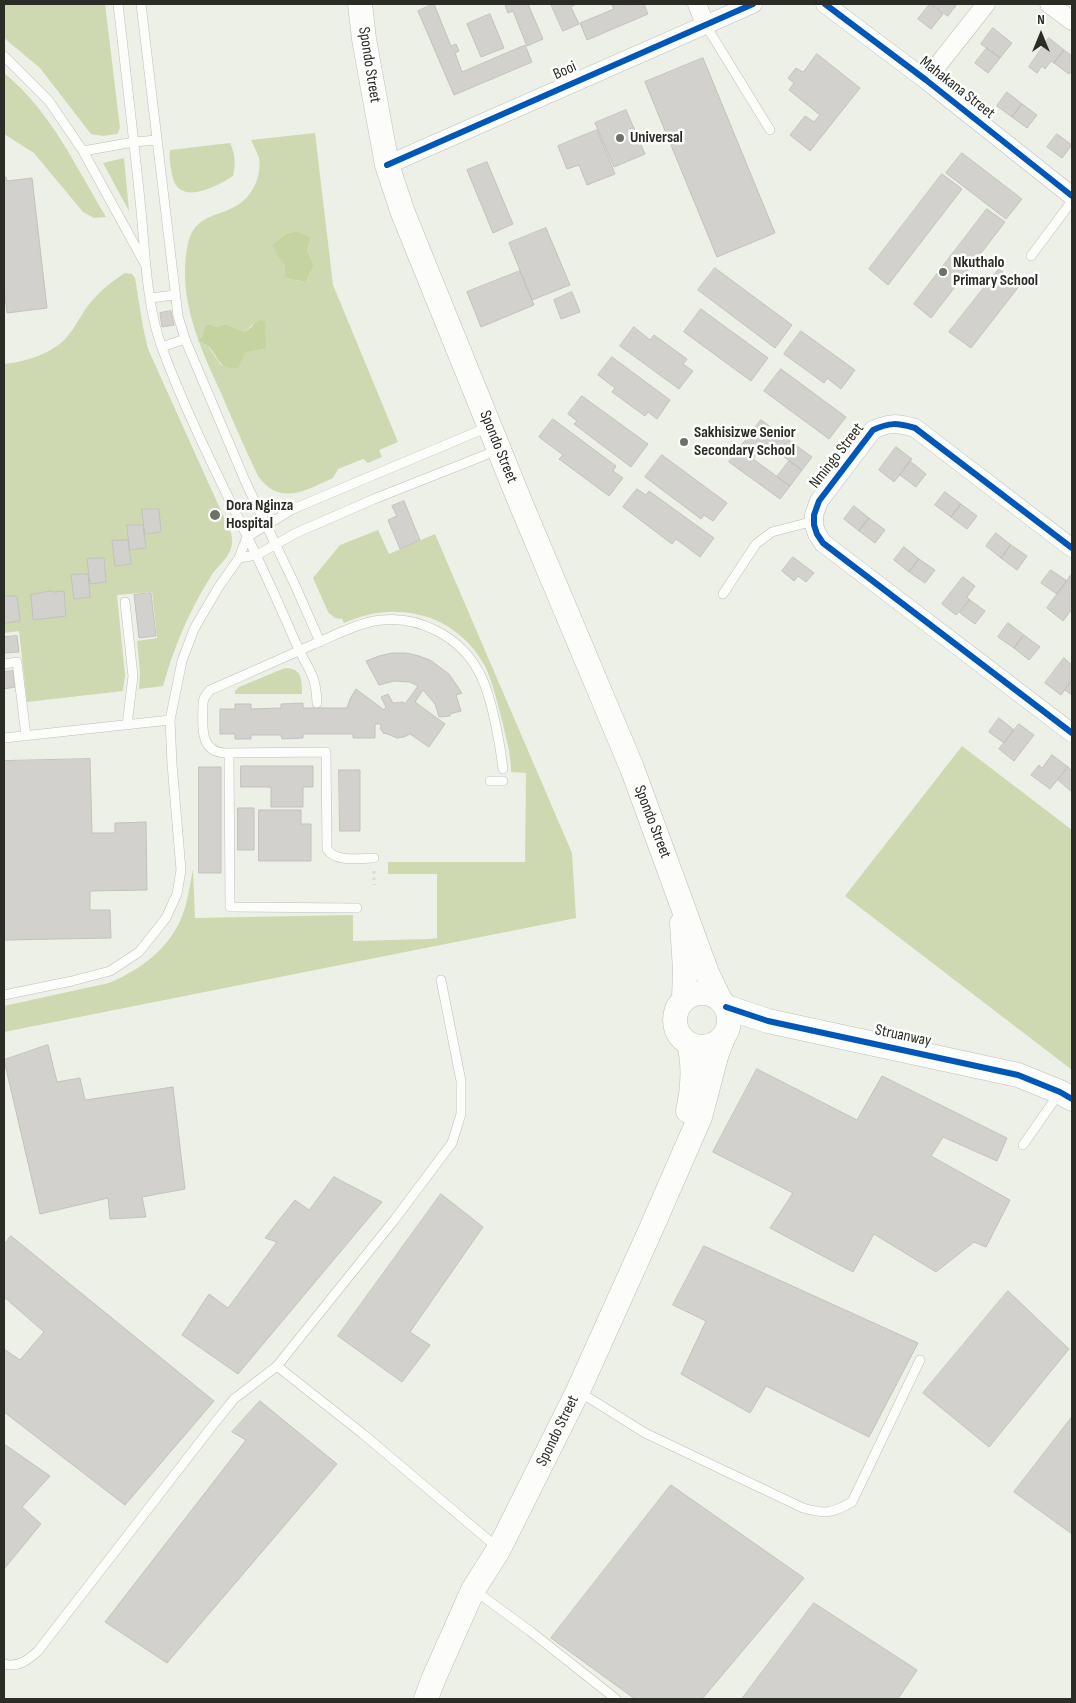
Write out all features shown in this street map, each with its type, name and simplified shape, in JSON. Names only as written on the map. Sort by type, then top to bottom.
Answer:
[{"type":"main road","name":"Spondo Street","points":[[360,4],[364,39],[387,165],[406,222],[632,768],[724,1018],[700,1117],[674,1176],[578,1391],[499,1549],[473,1590],[426,1693]]},
{"type":"main road","name":"Spondo Street","points":[[674,880],[683,943],[684,999]]},
{"type":"main road","points":[[692,994],[711,994],[724,1018],[714,1045],[704,1048],[696,1047],[689,1044],[678,1034],[674,1019],[679,1005],[684,999],[692,994]]},
{"type":"main road","name":"Struanway","points":[[724,1018],[768,1021],[1018,1075],[1066,1095]]},
{"type":"main road","name":"Spondo Street","points":[[674,1176],[686,1125],[692,1084],[692,1058],[689,1044]]},
{"type":"street","points":[[697,4],[706,24]]},
{"type":"street","name":"Booi","points":[[387,165],[753,4]]},
{"type":"street","name":"Mahakana Street","points":[[824,4],[926,80],[1072,196]]},
{"type":"street","points":[[926,80],[986,4]]},
{"type":"street","points":[[1049,4],[1072,21]]},
{"type":"street","name":"Nmingo Street","points":[[814,521],[819,501],[873,430],[884,424],[898,423],[916,428],[1072,548]]},
{"type":"street","points":[[814,521],[817,534],[823,543],[1072,733]]},
{"type":"lane","points":[[118,4],[155,324],[162,347],[209,457],[257,554],[300,651],[312,672],[316,686],[317,703]]},
{"type":"lane","points":[[141,4],[178,316],[185,339],[246,484],[276,544],[320,642]]},
{"type":"lane","points":[[706,24],[770,130]]},
{"type":"lane","points":[[4,56],[49,101],[83,152],[147,266]]},
{"type":"lane","points":[[83,152],[134,142],[157,140]]},
{"type":"lane","points":[[1031,256],[1072,201]]},
{"type":"lane","points":[[151,298],[175,295]]},
{"type":"lane","points":[[162,347],[185,339]]},
{"type":"lane","points":[[4,994],[72,981],[110,971],[139,952],[166,918],[177,894],[181,870],[170,720],[182,661],[194,629],[218,588],[239,558],[247,536],[293,509],[489,426]]},
{"type":"lane","points":[[239,558],[257,554],[296,532],[499,450]]},
{"type":"lane","points":[[723,594],[756,544],[772,532],[814,521]]},
{"type":"lane","points":[[125,602],[133,676],[127,725]]},
{"type":"lane","points":[[374,858],[334,856],[327,848],[326,752],[215,752],[205,741],[203,703],[206,694],[210,690],[360,624],[388,619],[415,622],[441,632],[454,641],[474,664],[487,692],[503,769]]},
{"type":"lane","points":[[4,664],[17,662],[26,736]]},
{"type":"lane","points":[[4,738],[170,720]]},
{"type":"lane","points":[[229,753],[230,907],[357,908]]},
{"type":"lane","points":[[490,782],[503,782]]},
{"type":"lane","points":[[4,1664],[24,1663],[38,1651],[229,1406],[277,1366],[396,1219],[452,1142],[461,1114],[461,1081],[441,980]]},
{"type":"lane","points":[[1023,1145],[1066,1095]]},
{"type":"lane","points":[[578,1391],[645,1433],[803,1508],[820,1513],[837,1510],[852,1502],[920,1360]]},
{"type":"lane","points":[[277,1366],[363,1434],[499,1549]]},
{"type":"lane","points":[[473,1590],[530,1631],[616,1699]]},
{"type":"green space","points":[[4,4],[105,4],[120,128],[117,134],[103,136],[91,134],[40,68],[4,38]]},
{"type":"green space","points":[[4,73],[35,104],[49,122],[73,159],[106,217],[94,218],[83,212],[34,153],[4,134]]},
{"type":"green space","points":[[315,133],[333,285],[398,442],[379,450],[382,457],[368,463],[363,459],[338,469],[333,478],[294,493],[275,491],[258,476],[199,341],[208,346],[221,365],[238,367],[246,352],[253,324],[245,332],[226,324],[217,327],[209,324],[205,325],[199,340],[188,305],[185,267],[190,237],[199,224],[242,202],[255,186],[260,165],[251,140]],"holes":[[[297,231],[311,237],[307,251],[314,265],[306,282],[285,278],[287,233]]]},
{"type":"green space","points":[[230,143],[235,159],[233,176],[217,185],[198,192],[181,190],[175,184],[170,165],[170,150]]},
{"type":"green space","points":[[124,158],[129,211],[103,163]]},
{"type":"green space","points":[[297,231],[311,237],[307,251],[314,265],[306,282],[285,278],[285,265],[273,245],[287,233]]},
{"type":"green space","points":[[125,273],[132,274],[135,278],[148,349],[231,533],[232,546],[230,552],[203,589],[189,616],[177,643],[163,686],[139,689],[140,673],[137,641],[157,638],[152,592],[117,595],[125,675],[123,691],[27,702],[19,631],[4,633],[4,364],[37,356],[60,344],[70,334],[94,299],[115,279]]},
{"type":"green space","points":[[260,320],[265,322],[266,348],[246,352],[238,368],[223,365],[209,347],[198,341],[202,336],[205,325],[209,324],[217,327],[226,324],[245,332]]},
{"type":"green space","points":[[378,530],[389,554],[435,534],[572,853],[576,918],[4,1032],[4,1006],[109,983],[133,971],[154,956],[171,937],[183,914],[193,869],[195,918],[353,915],[353,941],[437,938],[437,874],[388,874],[388,862],[525,862],[526,773],[511,772],[508,746],[493,686],[485,666],[473,648],[458,634],[441,623],[423,616],[404,612],[384,612],[344,623],[342,619],[335,618],[328,612],[313,578],[340,545]]},
{"type":"green space","points":[[285,668],[295,670],[300,676],[302,694],[235,694],[239,687]]},
{"type":"green space","points":[[962,746],[1072,830],[1072,1070],[845,896]]},
{"type":"building","points":[[434,4],[451,46],[456,44],[459,51],[455,53],[462,72],[525,45],[532,62],[454,95],[418,11]]},
{"type":"building","points":[[528,4],[543,39],[527,46],[513,11],[508,13],[505,5]]},
{"type":"building","points":[[551,4],[576,4],[571,7],[579,24],[563,31]]},
{"type":"building","points":[[644,4],[648,14],[587,40],[580,23],[614,9],[612,5]]},
{"type":"building","points":[[930,4],[943,14],[931,29],[918,19]]},
{"type":"building","points":[[932,4],[957,4],[948,16]]},
{"type":"building","points":[[490,14],[504,48],[481,57],[467,24]]},
{"type":"building","points":[[993,28],[1012,43],[1000,58],[981,44]]},
{"type":"building","points":[[1049,38],[1064,50],[1054,63],[1051,61],[1045,69],[1042,66],[1037,73],[1029,67]]},
{"type":"building","points":[[987,48],[1000,58],[988,73],[975,63]]},
{"type":"building","points":[[1064,50],[1072,56],[1072,71],[1069,74],[1054,63]]},
{"type":"building","points":[[817,54],[860,88],[810,151],[790,135],[805,116],[814,122],[820,115],[789,90],[794,83],[788,78],[796,68],[803,72]]},
{"type":"building","points":[[703,58],[775,233],[717,257],[645,82]]},
{"type":"building","points":[[1007,92],[1022,104],[1012,117],[997,106]]},
{"type":"building","points":[[1022,104],[1037,115],[1027,128],[1012,117]]},
{"type":"building","name":"Universal","points":[[626,110],[645,154],[614,167],[595,123]]},
{"type":"building","points":[[597,130],[615,174],[587,185],[579,165],[567,169],[558,146]]},
{"type":"building","points":[[1057,134],[1072,145],[1062,158],[1047,147]]},
{"type":"building","points":[[962,153],[1022,199],[1006,219],[946,173]]},
{"type":"building","points":[[487,162],[513,224],[493,233],[467,170]]},
{"type":"building","points":[[942,174],[962,189],[888,285],[869,269]]},
{"type":"building","points":[[4,177],[6,177],[7,181],[32,178],[47,308],[7,313],[4,287]]},
{"type":"building","points":[[987,209],[1005,222],[931,318],[914,304]]},
{"type":"building","points":[[546,228],[570,285],[532,300],[509,243]]},
{"type":"building","points":[[715,268],[792,325],[775,348],[698,290]]},
{"type":"building","points":[[999,269],[1020,285],[971,348],[949,332]]},
{"type":"building","points":[[520,271],[534,305],[481,327],[467,292]]},
{"type":"building","points":[[572,292],[580,312],[561,319],[554,300]]},
{"type":"building","points":[[701,309],[768,358],[751,381],[684,332]]},
{"type":"building","points":[[171,311],[174,325],[162,327],[160,313]]},
{"type":"building","points":[[634,327],[650,340],[654,335],[687,359],[683,364],[693,371],[679,389],[620,346]]},
{"type":"building","points":[[801,331],[855,370],[841,389],[827,378],[824,383],[784,354]]},
{"type":"building","points":[[612,357],[670,400],[657,419],[648,412],[645,416],[612,392],[615,388],[598,375]]},
{"type":"building","points":[[781,369],[846,417],[829,439],[764,391]]},
{"type":"building","points":[[582,396],[648,444],[631,467],[574,424],[577,421],[568,414]]},
{"type":"building","points":[[553,419],[616,466],[613,471],[623,478],[609,496],[559,459],[563,455],[539,437]]},
{"type":"building","points":[[761,420],[812,457],[802,470],[765,443],[753,459],[790,486],[780,499],[729,462]]},
{"type":"building","points":[[896,447],[912,459],[894,482],[879,470]]},
{"type":"building","points":[[662,455],[727,503],[713,521],[704,515],[701,519],[645,477]]},
{"type":"building","points":[[789,461],[802,470],[790,486],[777,477]]},
{"type":"building","points":[[910,461],[926,474],[916,487],[900,475]]},
{"type":"building","points":[[637,489],[646,495],[649,491],[714,538],[700,557],[676,539],[672,544],[623,507]]},
{"type":"building","points":[[945,492],[961,504],[951,517],[935,505]]},
{"type":"building","points":[[404,501],[420,540],[400,549],[388,520],[397,516],[392,506]]},
{"type":"building","points":[[961,504],[977,516],[967,529],[951,517]]},
{"type":"building","points":[[854,506],[869,518],[859,531],[844,519]]},
{"type":"building","points":[[142,509],[159,509],[161,532],[145,534]]},
{"type":"building","points":[[869,518],[885,530],[875,543],[859,531]]},
{"type":"building","points":[[127,525],[143,525],[146,548],[130,550]]},
{"type":"building","points":[[996,533],[1011,545],[1001,558],[986,546]]},
{"type":"building","points":[[128,540],[131,564],[115,566],[112,541]]},
{"type":"building","points":[[1011,545],[1027,556],[1017,570],[1001,558]]},
{"type":"building","points":[[904,547],[919,559],[909,572],[894,560]]},
{"type":"building","points":[[793,557],[814,573],[806,582],[798,576],[794,581],[782,571]]},
{"type":"building","points":[[104,558],[106,582],[90,584],[87,559]]},
{"type":"building","points":[[919,559],[935,570],[925,583],[909,572]]},
{"type":"building","points":[[1051,570],[1067,581],[1057,594],[1041,583]]},
{"type":"building","points":[[88,574],[90,597],[74,599],[71,575]]},
{"type":"building","points":[[1071,575],[1072,609],[1063,621],[1047,608]]},
{"type":"building","points":[[963,577],[975,586],[967,597],[970,600],[956,615],[942,604]]},
{"type":"building","points":[[51,591],[64,591],[66,616],[33,620],[31,595]]},
{"type":"building","points":[[151,593],[156,636],[139,638],[134,595]]},
{"type":"building","points":[[4,596],[17,596],[20,621],[4,623]]},
{"type":"building","points":[[970,600],[985,611],[975,624],[960,613]]},
{"type":"building","points":[[1008,623],[1024,635],[1014,648],[998,637]]},
{"type":"building","points":[[1024,635],[1040,647],[1029,660],[1014,648]]},
{"type":"building","points":[[17,636],[19,652],[4,653],[4,637]]},
{"type":"building","points":[[392,653],[406,653],[430,660],[449,674],[462,693],[456,695],[461,711],[450,714],[450,716],[439,717],[435,704],[423,690],[415,702],[445,724],[429,747],[410,734],[397,738],[384,734],[380,728],[381,724],[375,724],[375,738],[353,738],[353,734],[303,734],[303,738],[282,739],[281,735],[251,735],[251,739],[235,739],[235,734],[220,734],[220,709],[235,709],[235,704],[251,704],[251,709],[281,708],[281,704],[303,703],[303,708],[347,708],[356,689],[384,710],[386,707],[381,697],[388,694],[393,703],[403,702],[405,704],[418,686],[410,682],[394,681],[379,685],[366,661]]},
{"type":"building","points":[[1064,658],[1072,665],[1072,680],[1061,695],[1045,683]]},
{"type":"building","points":[[13,671],[15,687],[4,689],[4,672]]},
{"type":"building","points":[[1072,680],[1072,695],[1065,690]]},
{"type":"building","points":[[999,718],[1014,730],[1004,743],[989,732]]},
{"type":"building","points":[[1019,724],[1034,735],[1014,761],[999,749]]},
{"type":"building","points":[[1052,755],[1068,767],[1050,789],[1031,775],[1039,765],[1042,768]]},
{"type":"building","points":[[90,759],[92,833],[115,833],[115,823],[146,822],[147,890],[90,891],[90,910],[110,910],[111,938],[4,940],[4,761]]},
{"type":"building","points":[[241,766],[313,766],[313,787],[303,787],[303,807],[271,807],[271,787],[241,787]]},
{"type":"building","points":[[199,767],[221,767],[221,873],[199,873]]},
{"type":"building","points":[[1068,767],[1072,771],[1072,792],[1058,780]]},
{"type":"building","points":[[339,770],[360,770],[360,831],[340,831]]},
{"type":"building","points":[[238,808],[254,808],[254,850],[238,850]]},
{"type":"building","points":[[259,810],[301,810],[301,824],[311,824],[311,861],[259,861]]},
{"type":"building","points":[[48,1045],[57,1082],[80,1078],[85,1100],[173,1087],[185,1189],[142,1197],[146,1217],[110,1219],[108,1198],[40,1214],[4,1060]]},
{"type":"building","points":[[757,1069],[857,1120],[882,1076],[1007,1138],[997,1161],[943,1137],[931,1156],[1010,1200],[986,1247],[974,1242],[936,1272],[874,1234],[853,1272],[770,1228],[793,1193],[713,1152]]},
{"type":"building","points":[[334,1177],[382,1202],[238,1374],[182,1335],[209,1294],[228,1308],[277,1242],[265,1238],[295,1200],[309,1210]]},
{"type":"building","points":[[441,1194],[483,1227],[410,1332],[430,1345],[402,1382],[338,1336]]},
{"type":"building","points":[[11,1236],[214,1401],[125,1505],[4,1412],[4,1349],[20,1360],[44,1332],[4,1297],[4,1245]]},
{"type":"building","points":[[704,1246],[918,1343],[869,1437],[766,1386],[750,1413],[681,1374],[706,1321],[673,1305]]},
{"type":"building","points":[[1008,1291],[1069,1349],[989,1447],[923,1393]]},
{"type":"building","points":[[260,1401],[337,1464],[167,1663],[105,1622],[246,1440],[232,1432]]},
{"type":"building","points":[[1072,1417],[1072,1534],[1014,1492]]},
{"type":"building","points":[[4,1444],[50,1476],[22,1507],[41,1524],[4,1569]]},
{"type":"building","points":[[671,1485],[804,1578],[702,1699],[635,1699],[551,1638]]},
{"type":"building","points":[[814,1603],[917,1670],[898,1699],[742,1699]]},
{"type":"cycle path","points":[[387,165],[753,4]]},
{"type":"cycle path","points":[[825,4],[926,80],[1072,196]]},
{"type":"cycle path","points":[[1072,548],[915,428],[898,424],[873,430],[819,501],[814,515],[814,525],[823,543],[1072,733]]},
{"type":"cycle path","points":[[726,1007],[768,1021],[1018,1075],[1060,1092],[1072,1099]]},
{"type":"place","name":"Universal","points":[[620,138]]},
{"type":"place","name":"Nkuthalo Primary School","points":[[943,272]]},
{"type":"place","name":"Sakhisizwe Senior Secondary School","points":[[684,442]]},
{"type":"place","name":"Dora Nginza Hospital","points":[[215,515]]}]
